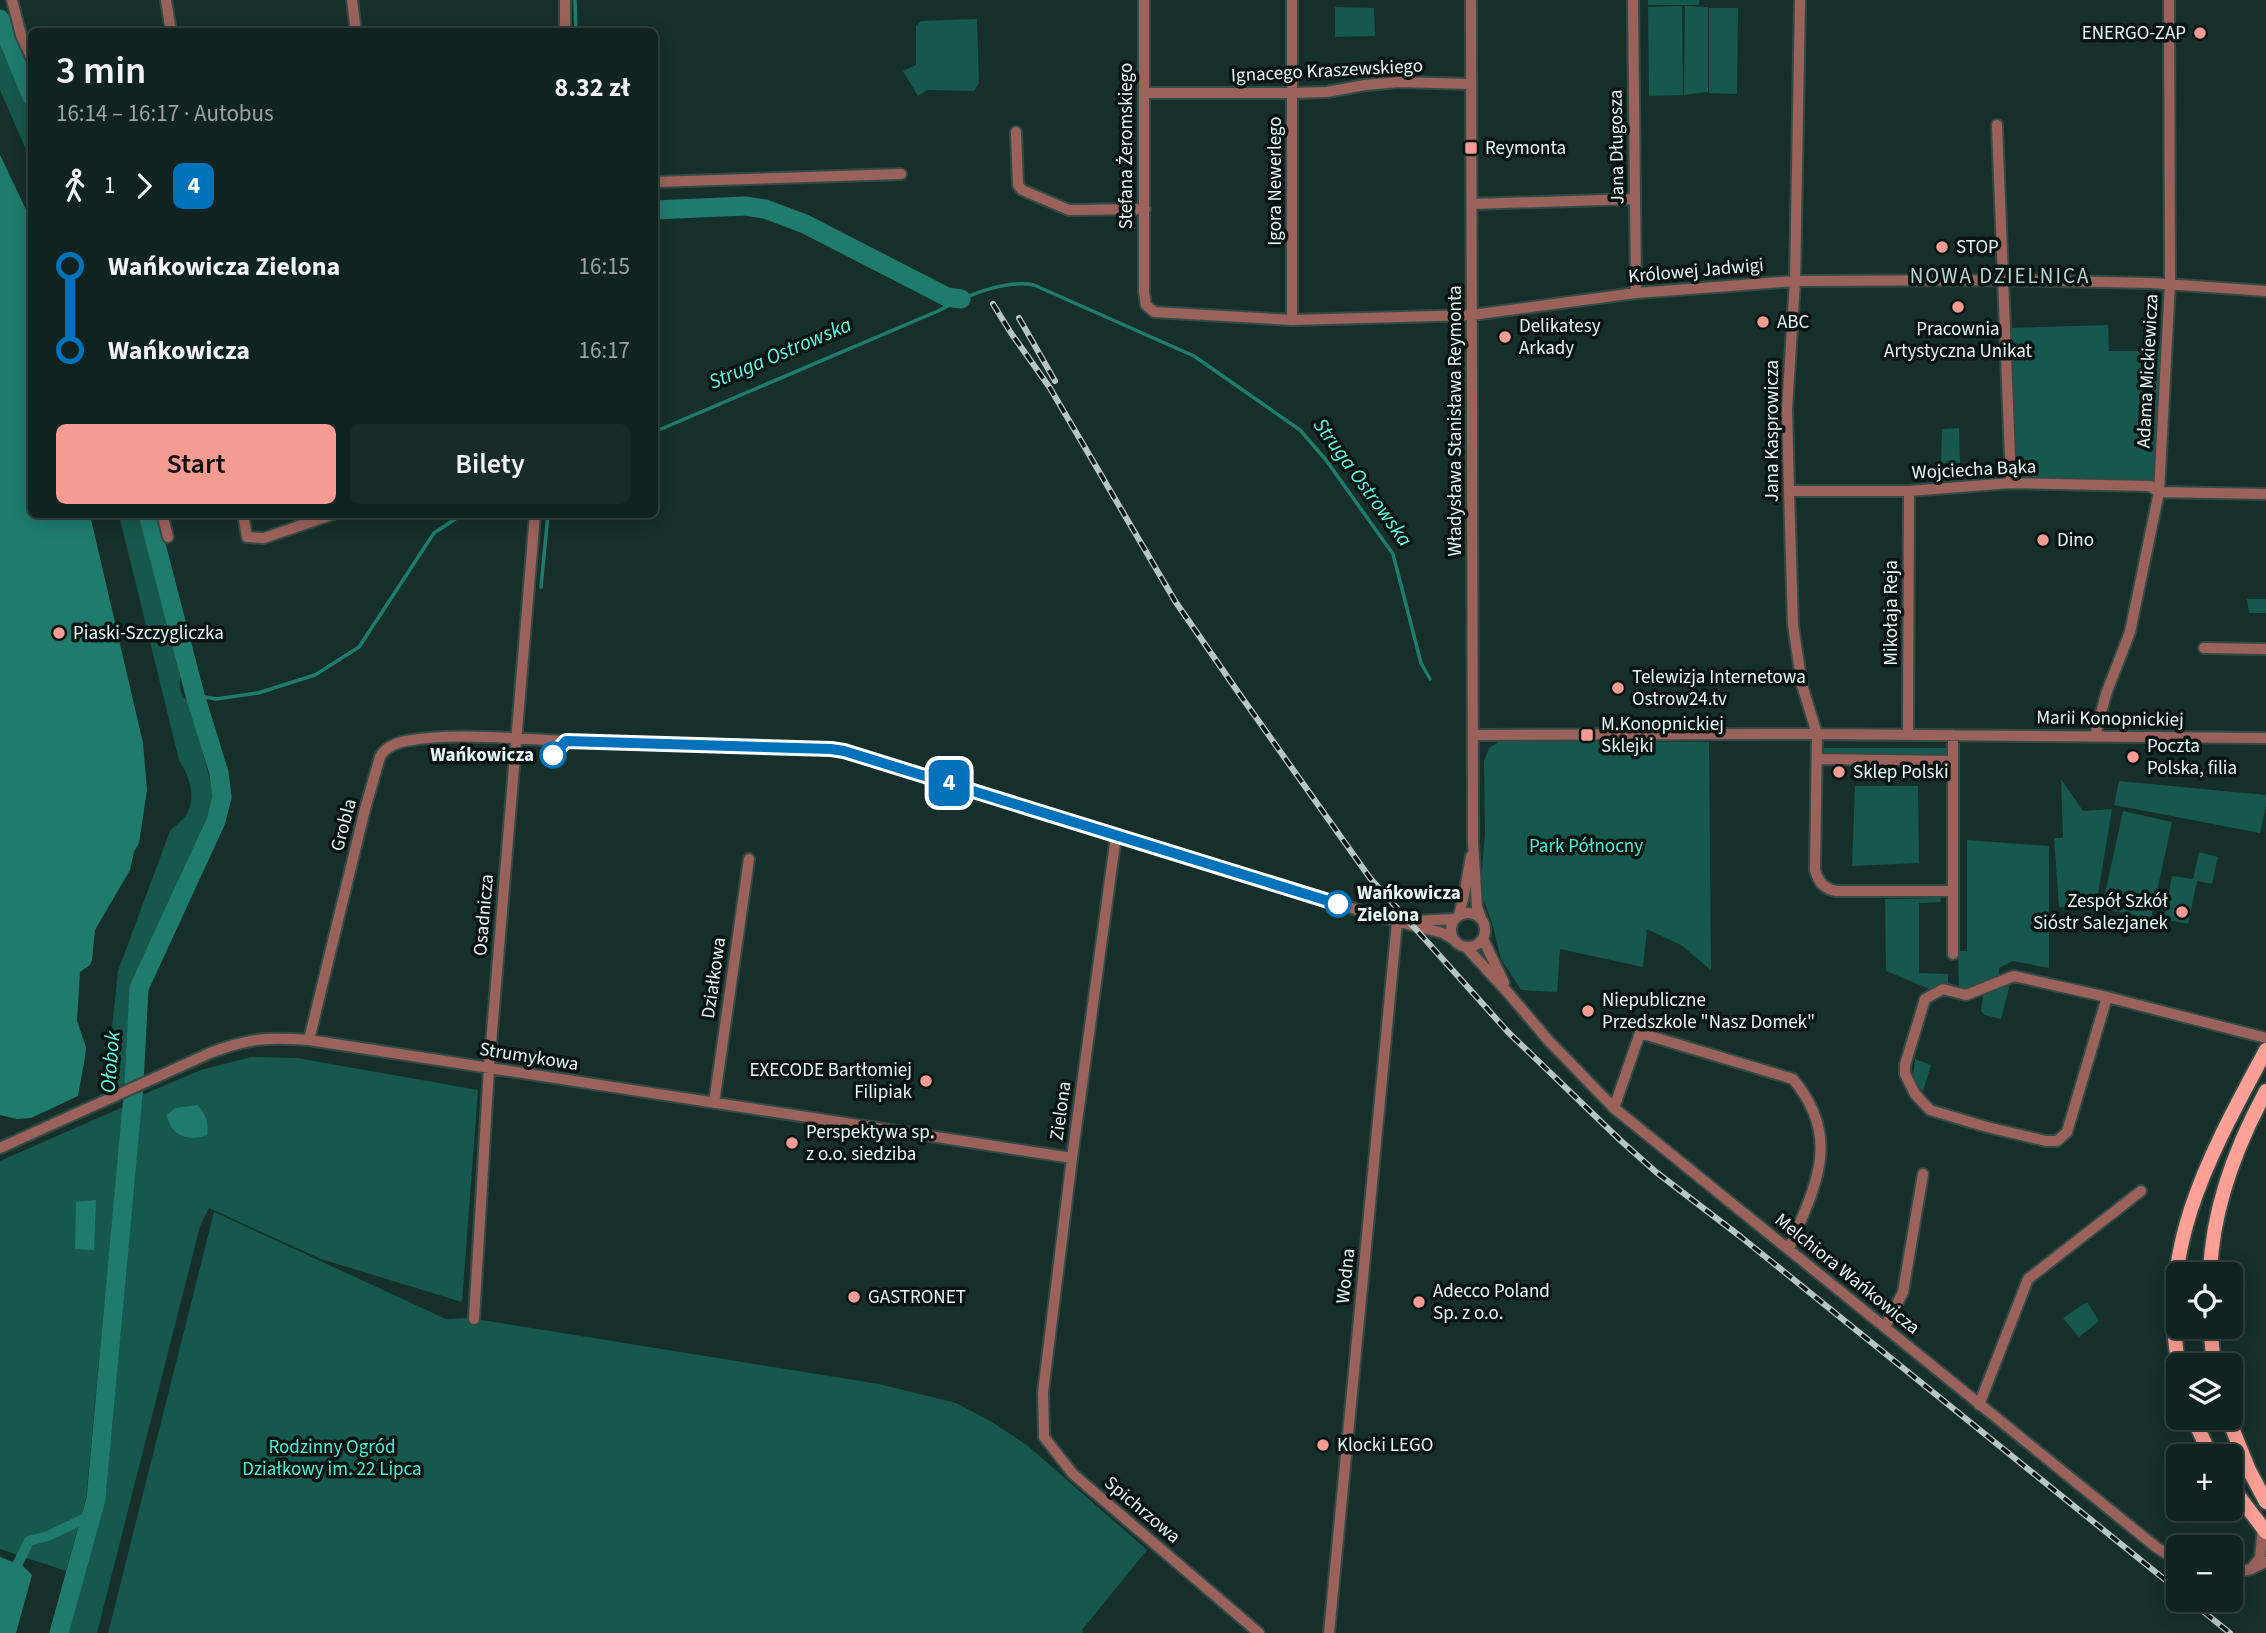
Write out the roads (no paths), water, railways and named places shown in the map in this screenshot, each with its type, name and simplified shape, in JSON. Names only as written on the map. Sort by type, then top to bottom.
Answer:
[{"type":"main road","points":[[2177,1353],[2174,1294],[2179,1252],[2186,1224],[2209,1158],[2266,1050]]},
{"type":"main road","points":[[2211,1262],[2214,1236],[2227,1179],[2244,1135],[2266,1091]]},
{"type":"main road","points":[[2233,1430],[2244,1460],[2266,1502]]},
{"type":"main road","points":[[2243,1502],[2264,1530]]},
{"type":"street","points":[[12,0],[28,50]]},
{"type":"street","points":[[166,0],[170,28]]},
{"type":"street","points":[[352,0],[356,28]]},
{"type":"street","points":[[565,0],[565,28]]},
{"type":"street","name":"Stefana Żeromskiego","points":[[1143,0],[1144,292]]},
{"type":"street","name":"Igora Newerlego","points":[[1292,0],[1292,320]]},
{"type":"street","name":"Władysława Stanisława Reymonta","points":[[1471,0],[1473,842],[1477,907],[1481,918]]},
{"type":"street","name":"Jana Długosza","points":[[1633,0],[1636,293]]},
{"type":"street","name":"Jana Kasprowicza","points":[[1800,0],[1795,281],[1787,409],[1793,625],[1802,685],[1816,734],[1815,870],[1825,886],[1836,891],[1953,891]]},
{"type":"street","name":"Adama Mickiewicza","points":[[2095,736],[2106,694],[2130,632],[2159,492],[2170,283],[2169,0]]},
{"type":"street","name":"Ignacego Kraszewskiego","points":[[1144,93],[1292,93],[1327,92],[1399,82],[1471,84]]},
{"type":"street","points":[[1997,125],[2011,482]]},
{"type":"street","points":[[1016,132],[1018,185],[1021,190],[1069,210],[1145,209]]},
{"type":"street","points":[[658,182],[901,174]]},
{"type":"street","points":[[1472,204],[1635,199]]},
{"type":"street","name":"Królowej Jadwigi","points":[[1144,292],[1146,305],[1154,312],[1292,320],[1472,315],[1636,293],[1795,281],[2003,280],[2170,283],[2266,291]]},
{"type":"street","name":"Wojciecha Bąka","points":[[1789,491],[1909,491],[2011,482],[2150,486],[2159,492],[2266,494]]},
{"type":"street","name":"Mikołaja Reja","points":[[1908,735],[1909,491]]},
{"type":"street","points":[[163,518],[168,537]]},
{"type":"street","points":[[244,518],[247,537],[264,538],[322,518]]},
{"type":"street","name":"Osadnicza","points":[[474,1319],[489,1068],[535,518]]},
{"type":"street","points":[[2204,648],[2266,649]]},
{"type":"street","name":"Marii Konopnickiej","points":[[1473,735],[1816,734],[2266,738]]},
{"type":"street","points":[[1953,735],[1953,954]]},
{"type":"street","points":[[516,739],[831,749],[858,754],[1397,922],[1443,933],[1466,947],[1478,944],[1483,939],[1485,928],[1481,918],[1470,912],[1457,917],[1397,922]]},
{"type":"street","name":"Grobla","points":[[309,1040],[365,809],[383,751],[393,744],[410,740],[516,739]]},
{"type":"street","points":[[1817,759],[1953,761]]},
{"type":"street","name":"Zielona","points":[[1043,1391],[1116,836]]},
{"type":"street","name":"Władysława Stanisława Reymonta","points":[[1457,917],[1465,895],[1473,842]]},
{"type":"street","name":"Działkowa","points":[[714,1102],[749,859]]},
{"type":"street","points":[[1453,939],[1450,929],[1457,917]]},
{"type":"street","name":"Wodna","points":[[1329,1633],[1397,922]]},
{"type":"street","name":"Melchiora Wańkowicza","points":[[1483,939],[1510,995]]},
{"type":"street","name":"Melchiora Wańkowicza","points":[[1466,947],[1548,1040],[1614,1108],[2166,1554]]},
{"type":"street","points":[[2107,996],[2067,1132],[2057,1141],[2046,1141],[1987,1127],[1930,1110],[1908,1083],[1905,1065],[1925,999],[1943,989],[1966,995],[2014,975],[2107,996],[2266,1038]]},
{"type":"street","points":[[1614,1108],[1640,1033],[1793,1079],[1812,1108],[1822,1147],[1812,1193],[1789,1249]]},
{"type":"street","name":"Strumykowa","points":[[0,1149],[231,1045],[271,1037],[309,1040],[1072,1158]]},
{"type":"street","points":[[1885,1327],[1903,1292],[1923,1174]]},
{"type":"street","points":[[1979,1405],[2028,1279],[2141,1191]]},
{"type":"street","name":"Spichrzowa","points":[[1043,1391],[1044,1437],[1073,1474],[1259,1633]]},
{"type":"street","points":[[2250,1569],[2260,1558],[2264,1530]]},
{"type":"street","points":[[2243,1570],[2266,1562]]},
{"type":"street","points":[[2250,1569],[2266,1569]]},
{"type":"waterway","points":[[575,0],[576,28]]},
{"type":"waterway","name":"Ołobok","points":[[0,19],[28,87]]},
{"type":"waterway","name":"Struga Ostrowska","points":[[658,210],[745,206],[765,209],[805,224],[947,297],[961,299]]},
{"type":"waterway","name":"Struga Ostrowska","points":[[658,430],[972,295],[997,287],[1034,285],[1194,356],[1300,430],[1326,460],[1393,554],[1421,663],[1430,679]]},
{"type":"waterway","name":"Ołobok","points":[[59,1633],[96,1499],[134,1084],[139,988],[216,821],[222,797],[219,773],[195,695],[149,518]]},
{"type":"waterway","name":"Struga Ostrowska","points":[[195,695],[216,699],[258,693],[315,675],[359,647],[434,533],[457,518]]},
{"type":"waterway","points":[[541,587],[548,518]]},
{"type":"waterway","points":[[18,1563],[29,1541],[48,1536],[92,1515]]},
{"type":"railway","points":[[993,304],[1050,388],[1175,601],[1238,692],[1370,878],[1508,1032],[1656,1172],[1741,1237],[2166,1580]]},
{"type":"railway","points":[[1019,318],[1055,381]]},
{"type":"railway","points":[[2204,1612],[2230,1633]]},
{"type":"place","name":"ENERGO-ZAP","points":[[2200,33]]},
{"type":"place","name":"Reymonta","points":[[1471,148]]},
{"type":"place","name":"STOP","points":[[1942,247]]},
{"type":"place","name":"Pracownia Artystyczna Unikat","points":[[1958,307]]},
{"type":"place","name":"ABC","points":[[1763,322]]},
{"type":"place","name":"Delikatesy Arkady","points":[[1505,337]]},
{"type":"place","name":"Dino","points":[[2043,540]]},
{"type":"place","name":"Piaski-Szczygliczka","points":[[59,633]]},
{"type":"place","name":"Telewizja Internetowa Ostrow24.tv","points":[[1618,688]]},
{"type":"place","name":"M.Konopnickiej Sklejki","points":[[1587,735]]},
{"type":"place","name":"Wańkowicza","points":[[553,755]]},
{"type":"place","name":"Poczta Polska, filia","points":[[2133,757]]},
{"type":"place","name":"Sklep Polski","points":[[1839,772]]},
{"type":"place","name":"Wańkowicza Zielona","points":[[1338,904]]},
{"type":"place","name":"Zespół Szkół Sióstr Salezjanek","points":[[2182,912]]},
{"type":"place","name":"Niepubliczne Przedszkole \"Nasz Domek\"","points":[[1588,1011]]},
{"type":"place","name":"EXECODE Bartłomiej Filipiak","points":[[926,1081]]},
{"type":"place","name":"Perspektywa sp. z o.o. siedziba","points":[[792,1143]]},
{"type":"place","name":"GASTRONET","points":[[854,1297]]},
{"type":"place","name":"Adecco Poland Sp. z o.o.","points":[[1419,1302]]},
{"type":"place","name":"Klocki LEGO","points":[[1323,1445]]},
{"type":"district","name":"NOWA DZIELNICA","points":[[2000,276]]},
{"type":"park label","name":"Park Północny","points":[[1586,846]]},
{"type":"park label","name":"Rodzinny Ogród Działkowy im. 22 Lipca","points":[[332,1458]]}]
